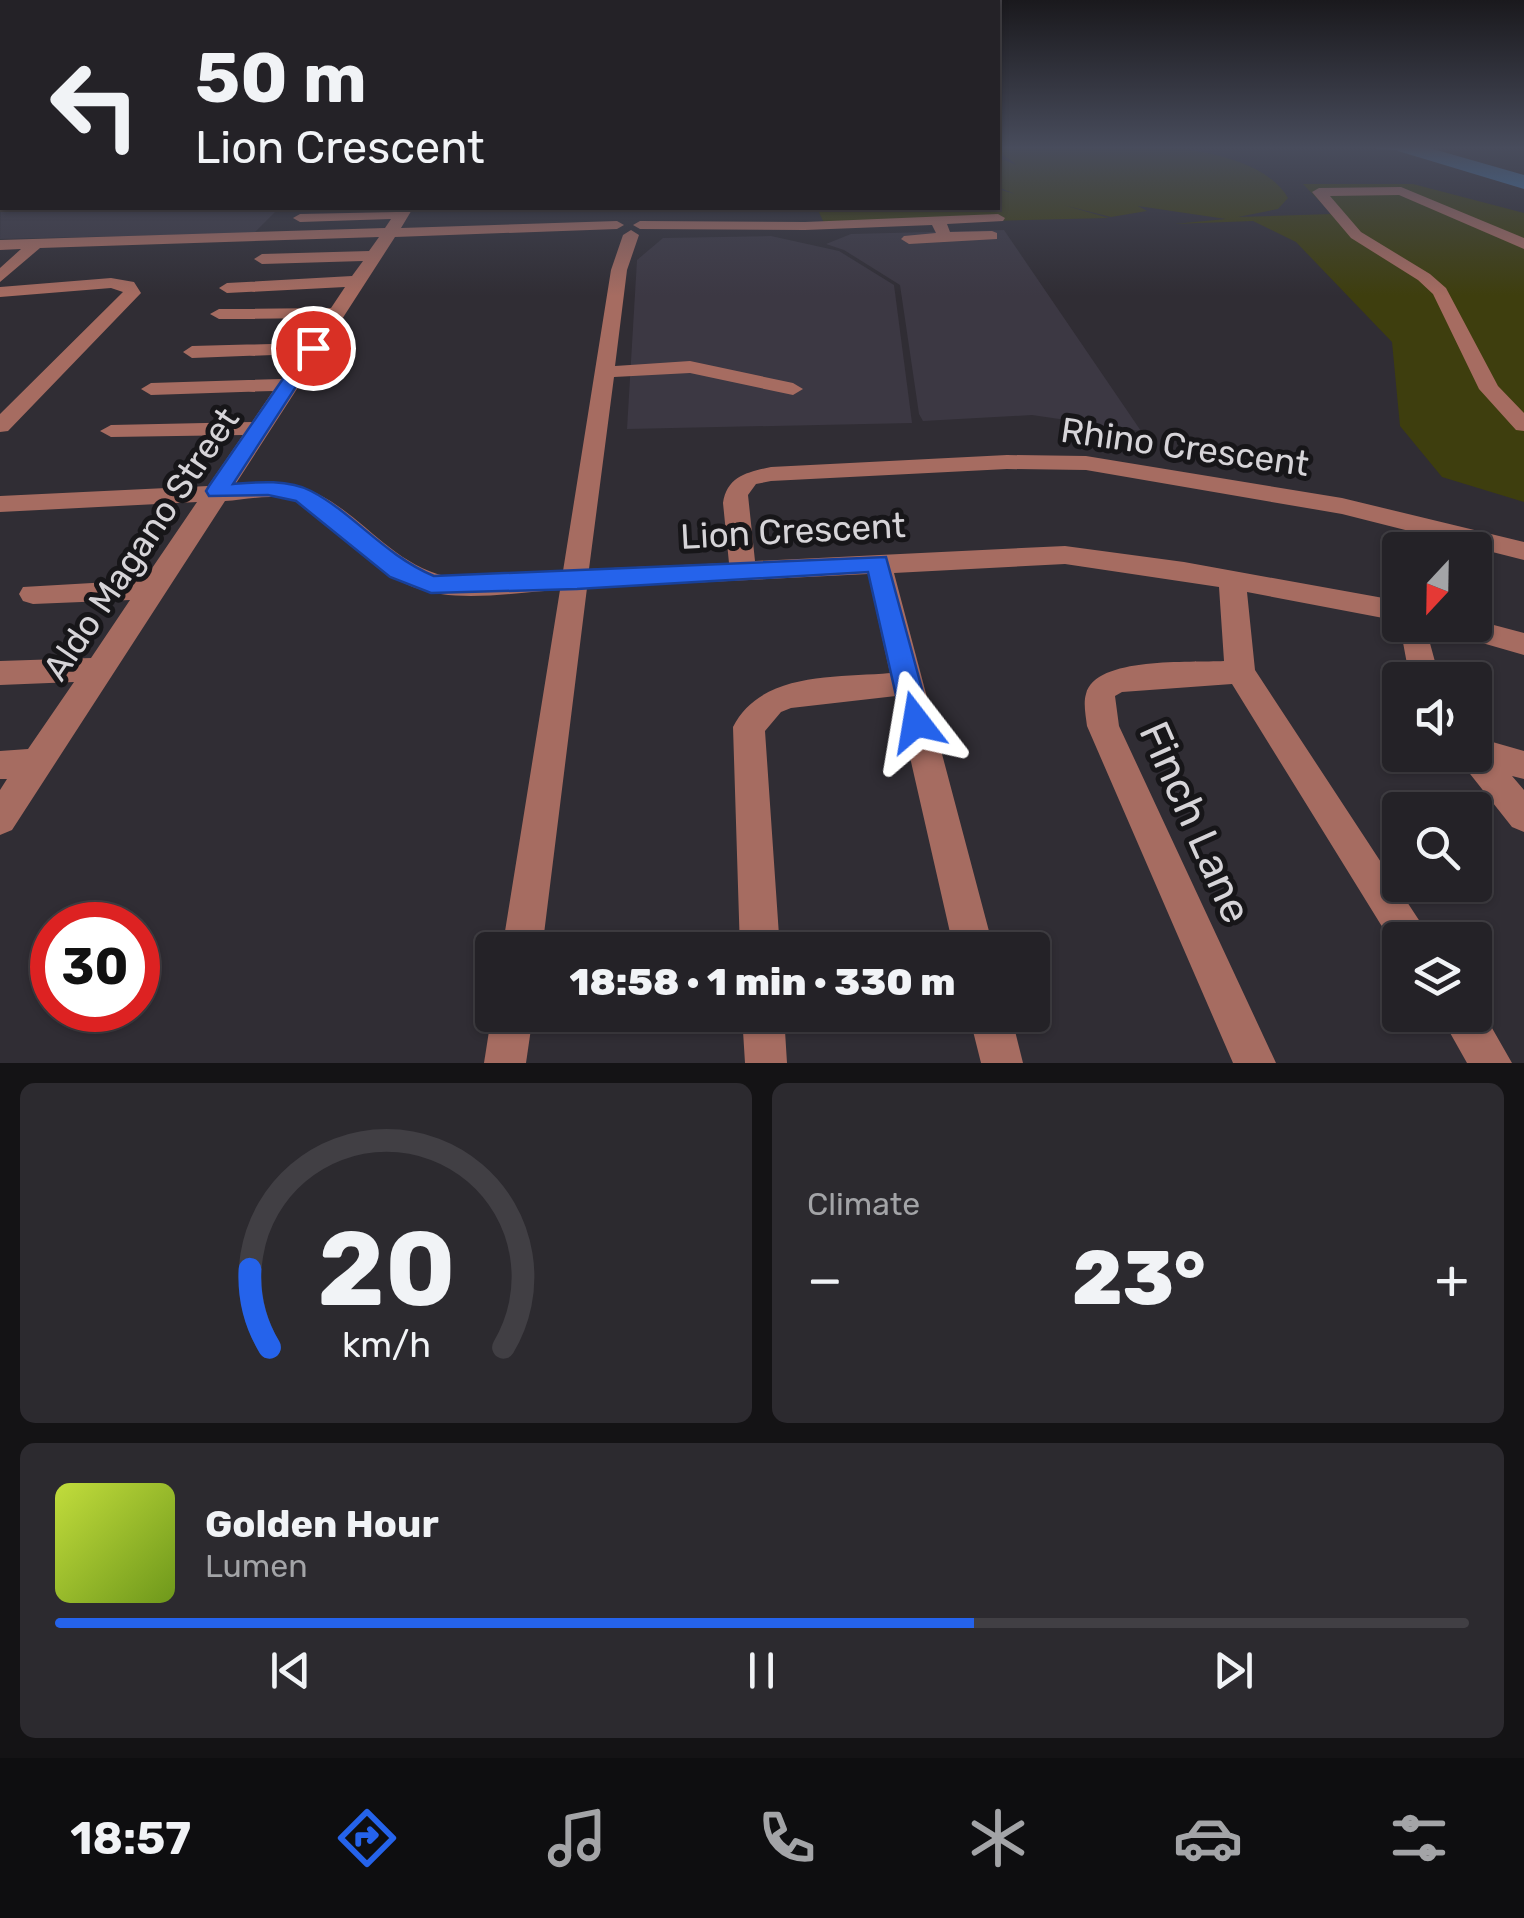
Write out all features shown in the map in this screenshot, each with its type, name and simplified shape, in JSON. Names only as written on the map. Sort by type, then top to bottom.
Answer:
[{"type":"street","points":[[1323,197],[1356,235],[1440,292],[1489,389],[1524,425]]},
{"type":"street","points":[[1414,197],[1524,244]]},
{"type":"street","points":[[300,218],[698,227],[998,218]]},
{"type":"street","points":[[0,245],[399,218]]},
{"type":"street","name":"Aldo Magano Street","points":[[0,819],[399,218]]},
{"type":"street","points":[[936,219],[945,238]]},
{"type":"street","points":[[525,932],[627,225]]},
{"type":"street","points":[[909,238],[992,236]]},
{"type":"street","points":[[0,277],[36,244]]},
{"type":"street","points":[[262,259],[374,256]]},
{"type":"street","points":[[227,288],[358,281]]},
{"type":"street","points":[[0,292],[111,283],[132,288],[126,299],[0,426]]},
{"type":"street","points":[[218,314],[336,312]]},
{"type":"street","points":[[192,352],[313,348]]},
{"type":"street","points":[[606,372],[690,368],[794,389]]},
{"type":"street","points":[[151,389],[288,384]]},
{"type":"street","points":[[0,399],[28,398]]},
{"type":"street","points":[[111,432],[259,428]]},
{"type":"street","name":"Rhino Crescent","points":[[743,571],[735,503],[740,486],[748,479],[771,474],[1020,462],[1123,468],[1300,498],[1524,551]]},
{"type":"street","name":"Lion Crescent","points":[[0,504],[268,488],[302,495],[398,571],[431,585],[1087,556],[1382,609]]},
{"type":"street","points":[[878,563],[969,932]]},
{"type":"street","points":[[1232,580],[1240,672],[1401,922]]},
{"type":"street","points":[[33,594],[155,589]]},
{"type":"street","points":[[1492,635],[1524,644]]},
{"type":"street","points":[[0,673],[100,669]]},
{"type":"street","name":"Finch Lane","points":[[1240,672],[1116,680],[1105,687],[1100,706],[1103,726],[1255,1063]]},
{"type":"street","points":[[759,932],[748,727],[760,711],[778,700],[906,684]]},
{"type":"street","points":[[1492,757],[1524,765]]},
{"type":"street","points":[[0,765],[38,763]]},
{"type":"street","points":[[1489,772],[1524,816]]},
{"type":"street","points":[[504,1063],[509,1032]]},
{"type":"street","points":[[764,1032],[766,1063]]},
{"type":"street","points":[[994,1032],[1002,1063]]},
{"type":"street","points":[[1472,1032],[1491,1063]]},
{"type":"shaded area","points":[[1000,197],[1288,198],[1278,209],[1238,217],[1332,214],[1315,197],[1461,197],[1524,213],[1524,502],[1442,477],[1400,426],[1392,342],[1296,242],[1253,221],[1174,224],[1226,219],[1138,206],[1147,211],[1111,217],[1063,205],[1109,218],[825,225],[818,210],[1000,210]]},
{"type":"shaded area","points":[[1,210],[277,210],[254,233],[0,239]]},
{"type":"shaded area","points":[[1004,230],[1141,431],[1032,415],[923,421],[900,285],[844,250],[826,244],[851,234]]},
{"type":"shaded area","points":[[771,236],[839,251],[894,285],[912,423],[627,429],[637,260],[663,238]]},
{"type":"route","points":[[313,348],[217,491],[268,488],[302,495],[398,571],[431,585],[577,581],[878,563],[916,722]]}]
